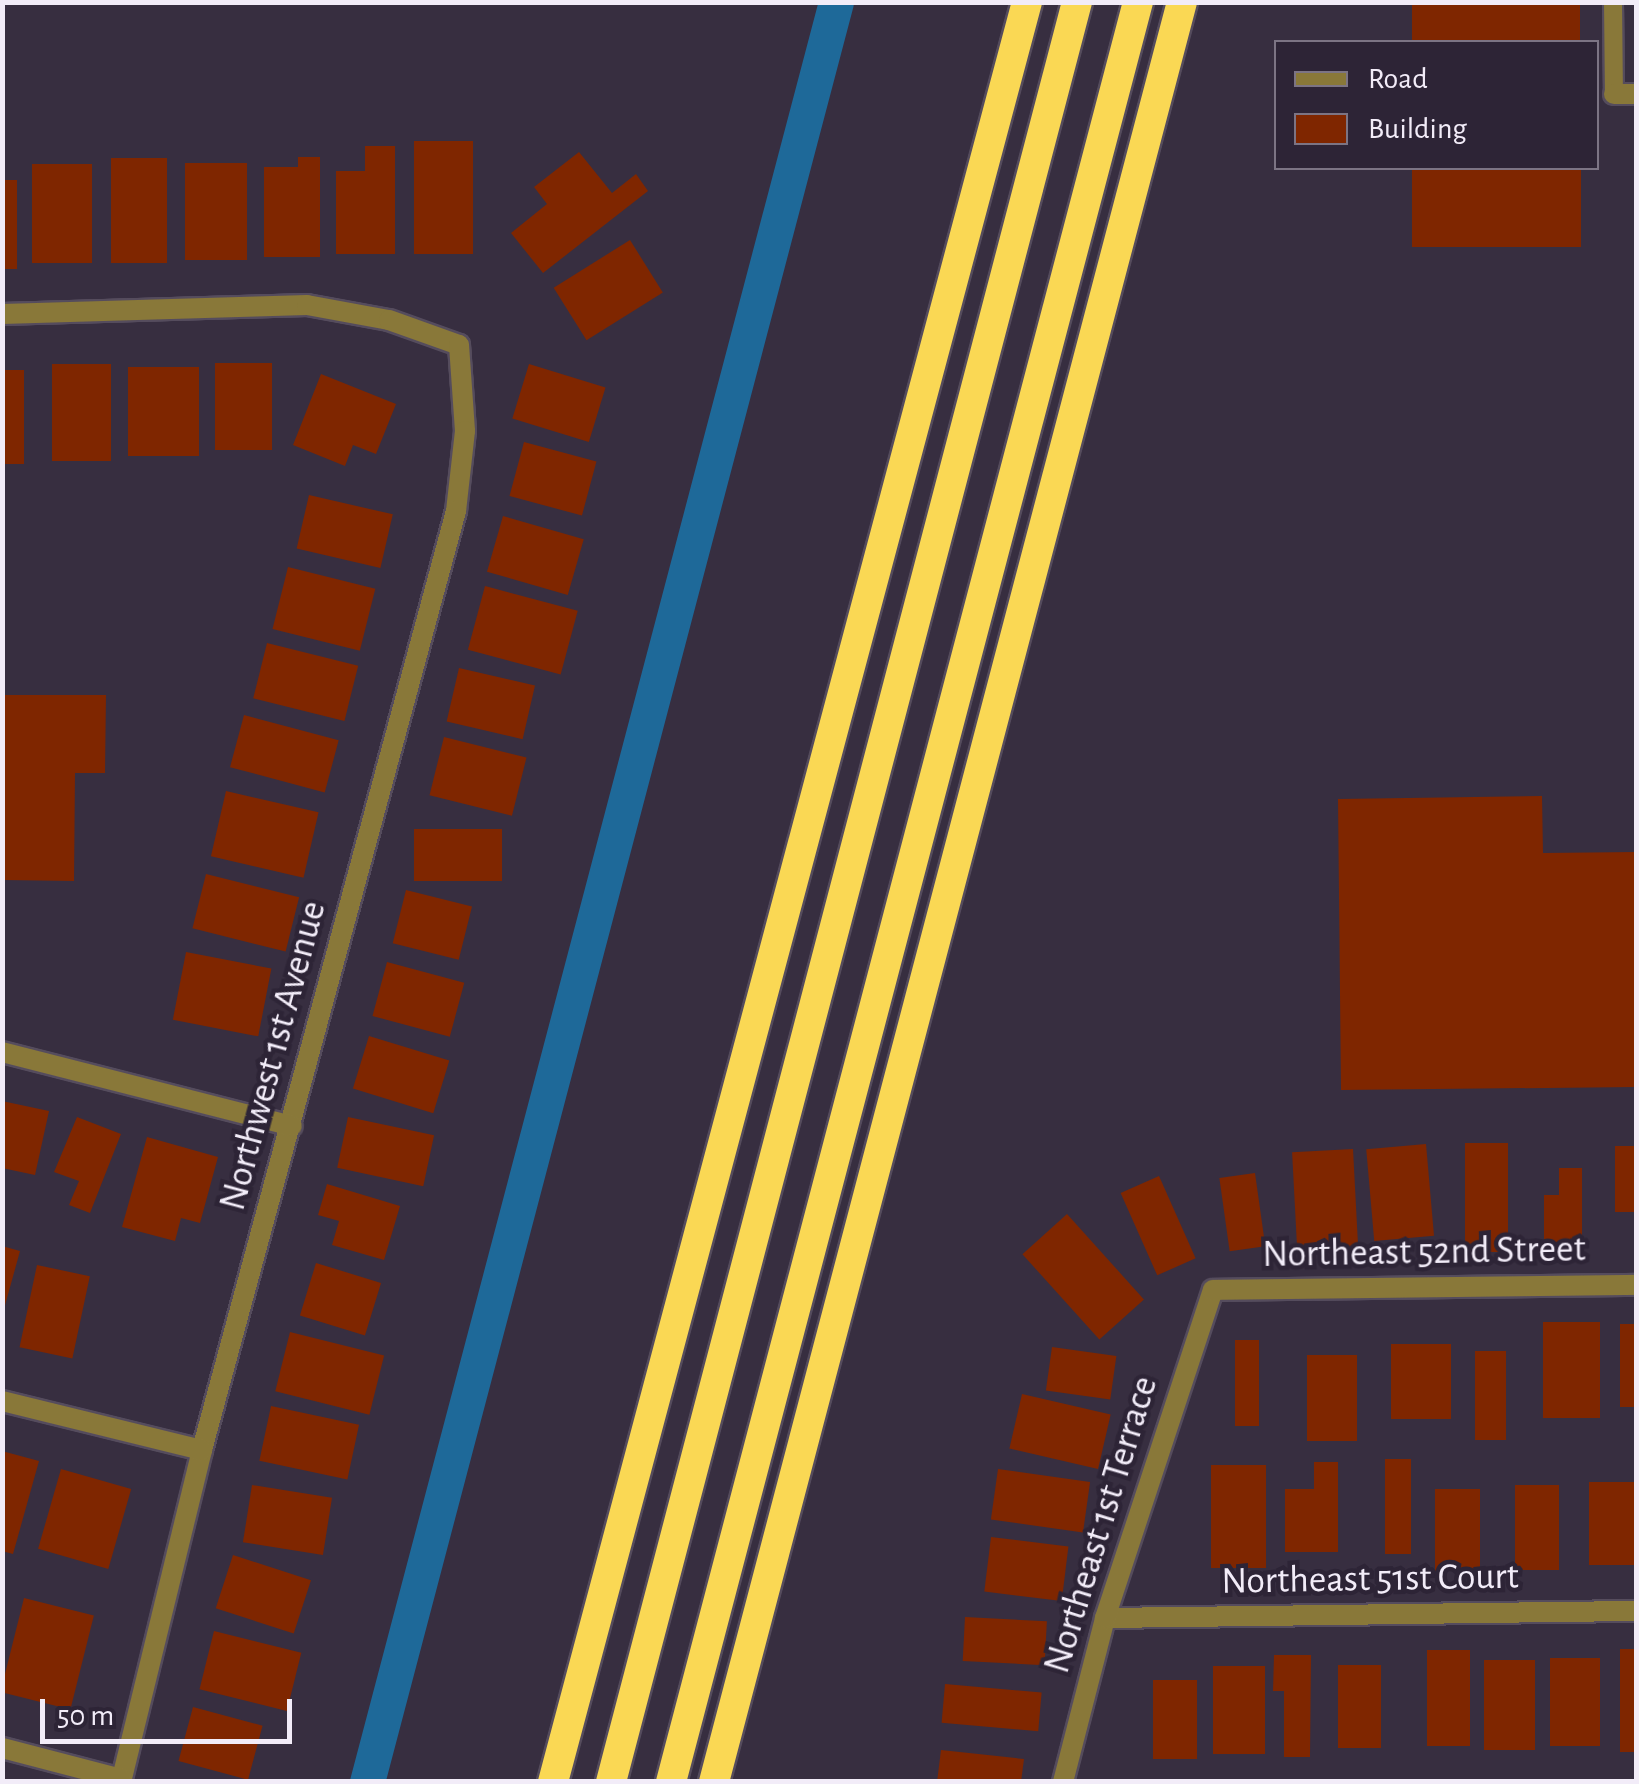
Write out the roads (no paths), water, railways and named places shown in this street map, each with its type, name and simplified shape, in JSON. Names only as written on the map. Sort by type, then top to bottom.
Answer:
[{"type":"highway","points":[[553,1782],[1027,2]]},
{"type":"highway","points":[[611,1782],[1078,2]]},
{"type":"highway","points":[[671,1782],[1138,2]]},
{"type":"highway","points":[[714,1782],[1182,2]]},
{"type":"street","points":[[1614,94],[1636,94]]},
{"type":"street","name":"Northwest 1st Avenue","points":[[2,314],[307,305],[389,320],[459,346],[465,432],[456,511],[202,1450],[121,1780]]},
{"type":"street","points":[[2,1052],[292,1126]]},
{"type":"street","name":"Northeast 52nd Street","points":[[1213,1290],[1636,1285]]},
{"type":"street","name":"Northeast 1st Terrace","points":[[1064,1782],[1105,1618],[1213,1290]]},
{"type":"street","points":[[2,1401],[202,1450]]},
{"type":"street","name":"Northeast 51st Court","points":[[1105,1618],[1636,1611]]},
{"type":"street","points":[[2,1748],[121,1780]]},
{"type":"lane","points":[[1612,2],[1614,94]]},
{"type":"waterway","points":[[367,1782],[836,2]]}]
